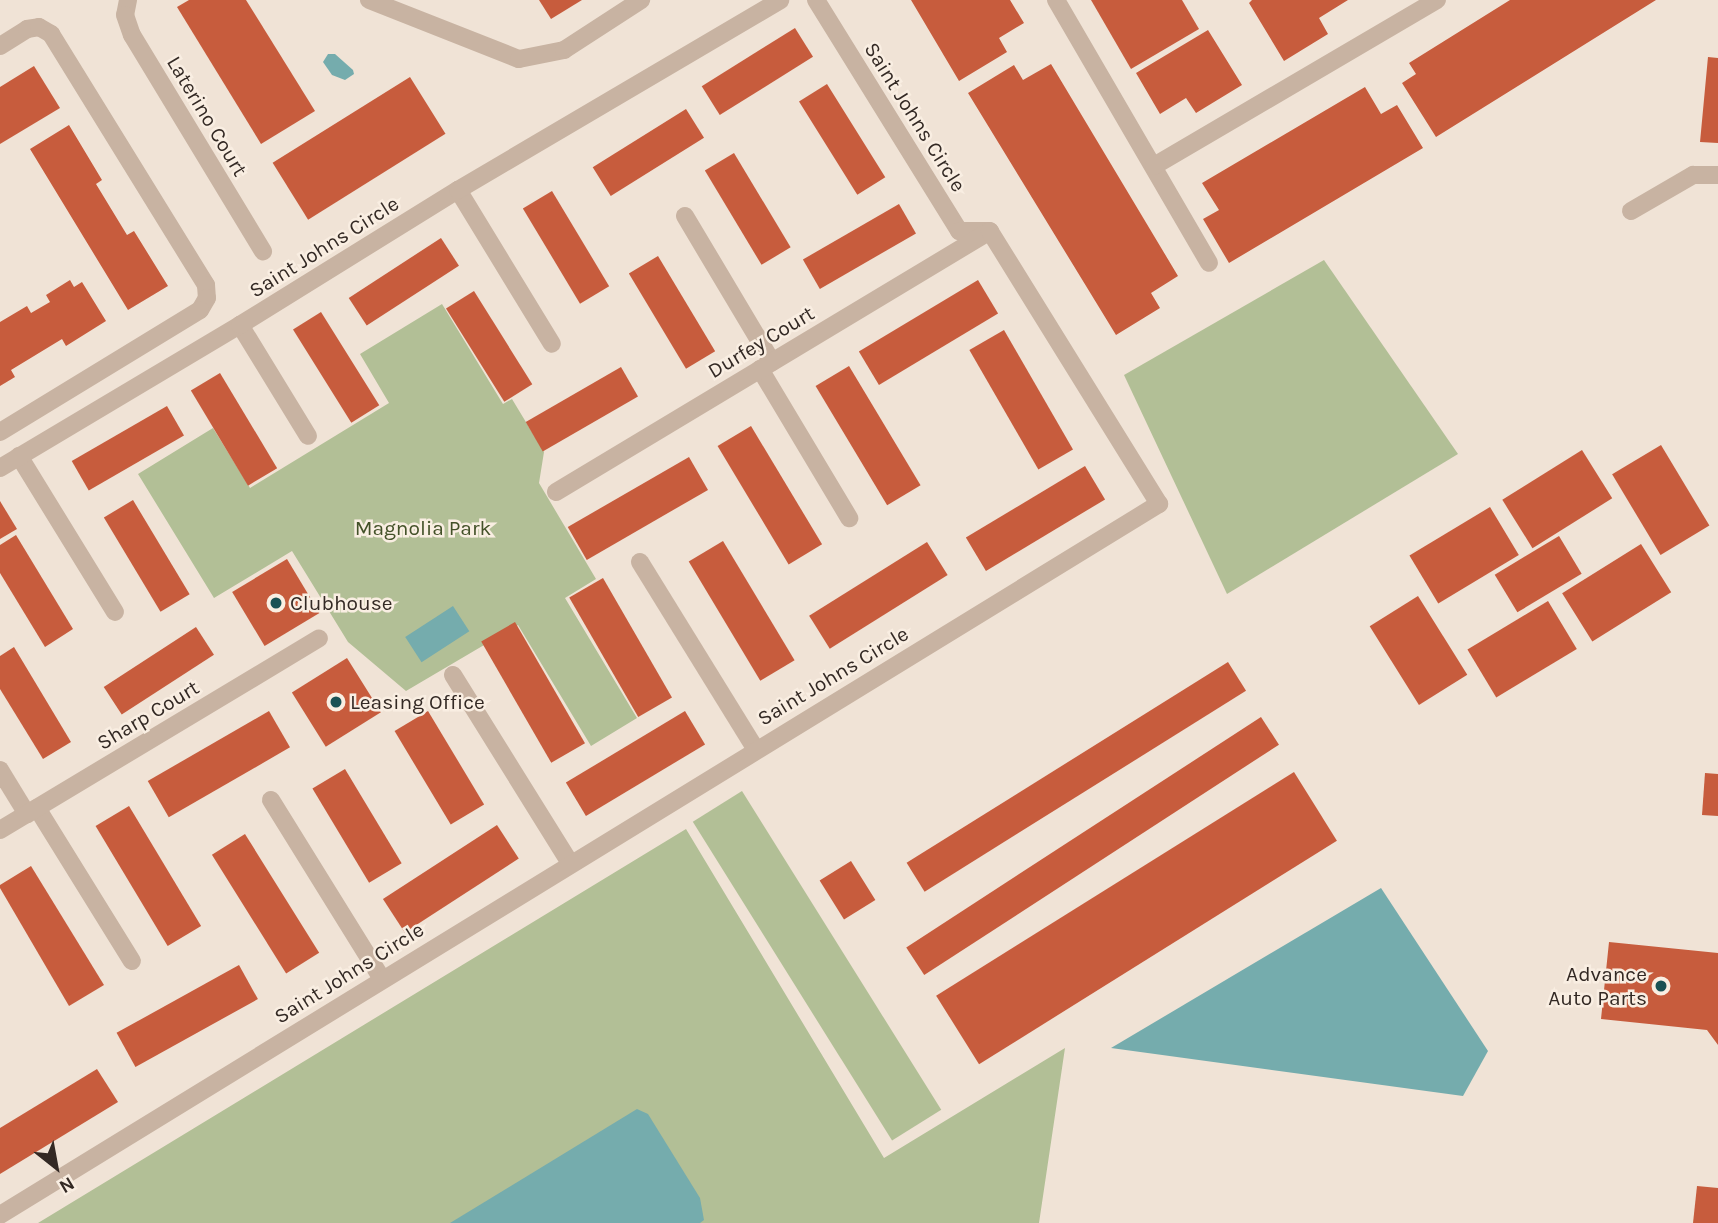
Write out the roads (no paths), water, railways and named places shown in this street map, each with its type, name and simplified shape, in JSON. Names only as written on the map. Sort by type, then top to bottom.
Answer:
[{"type":"street","name":"Laterino Court","points":[[128,0],[125,15],[132,35],[263,251]]},
{"type":"street","points":[[369,0],[519,59],[564,50],[641,0]]},
{"type":"street","name":"Saint Johns Circle","points":[[0,468],[240,326],[458,190],[780,0]]},
{"type":"street","name":"Saint Johns Circle","points":[[0,1215],[1159,504],[990,231],[959,231],[816,0]]},
{"type":"street","points":[[1056,0],[1209,263]]},
{"type":"street","points":[[1154,166],[1416,5],[1437,0]]},
{"type":"street","points":[[0,46],[27,29],[39,27],[51,34],[206,285],[207,298],[200,310],[0,432]]},
{"type":"street","points":[[1631,211],[1693,174],[1718,174]]},
{"type":"street","points":[[458,190],[552,344]]},
{"type":"street","points":[[685,216],[849,519]]},
{"type":"street","name":"Durfey Court","points":[[556,492],[990,231]]},
{"type":"street","points":[[240,326],[308,436]]},
{"type":"street","points":[[19,456],[116,612]]},
{"type":"street","points":[[640,562],[756,750]]},
{"type":"street","name":"Sharp Court","points":[[0,830],[319,638]]},
{"type":"street","points":[[453,676],[570,863]]},
{"type":"street","points":[[0,770],[32,811],[132,961]]},
{"type":"street","points":[[271,800],[382,979]]},
{"type":"water","points":[[328,54],[335,54],[354,74],[345,80],[332,75],[323,62]]},
{"type":"water","points":[[453,606],[469,631],[422,662],[405,637]]},
{"type":"water","points":[[1381,888],[1488,1051],[1463,1096],[1111,1048]]},
{"type":"water","points":[[637,1109],[648,1114],[700,1198],[704,1220],[700,1223],[450,1223]]},
{"type":"place","name":"Clubhouse","points":[[276,603]]},
{"type":"place","name":"Leasing Office","points":[[336,702]]},
{"type":"place","name":"Advance Auto Parts","points":[[1661,986]]},
{"type":"park label","name":"Magnolia Park","points":[[423,528]]}]
